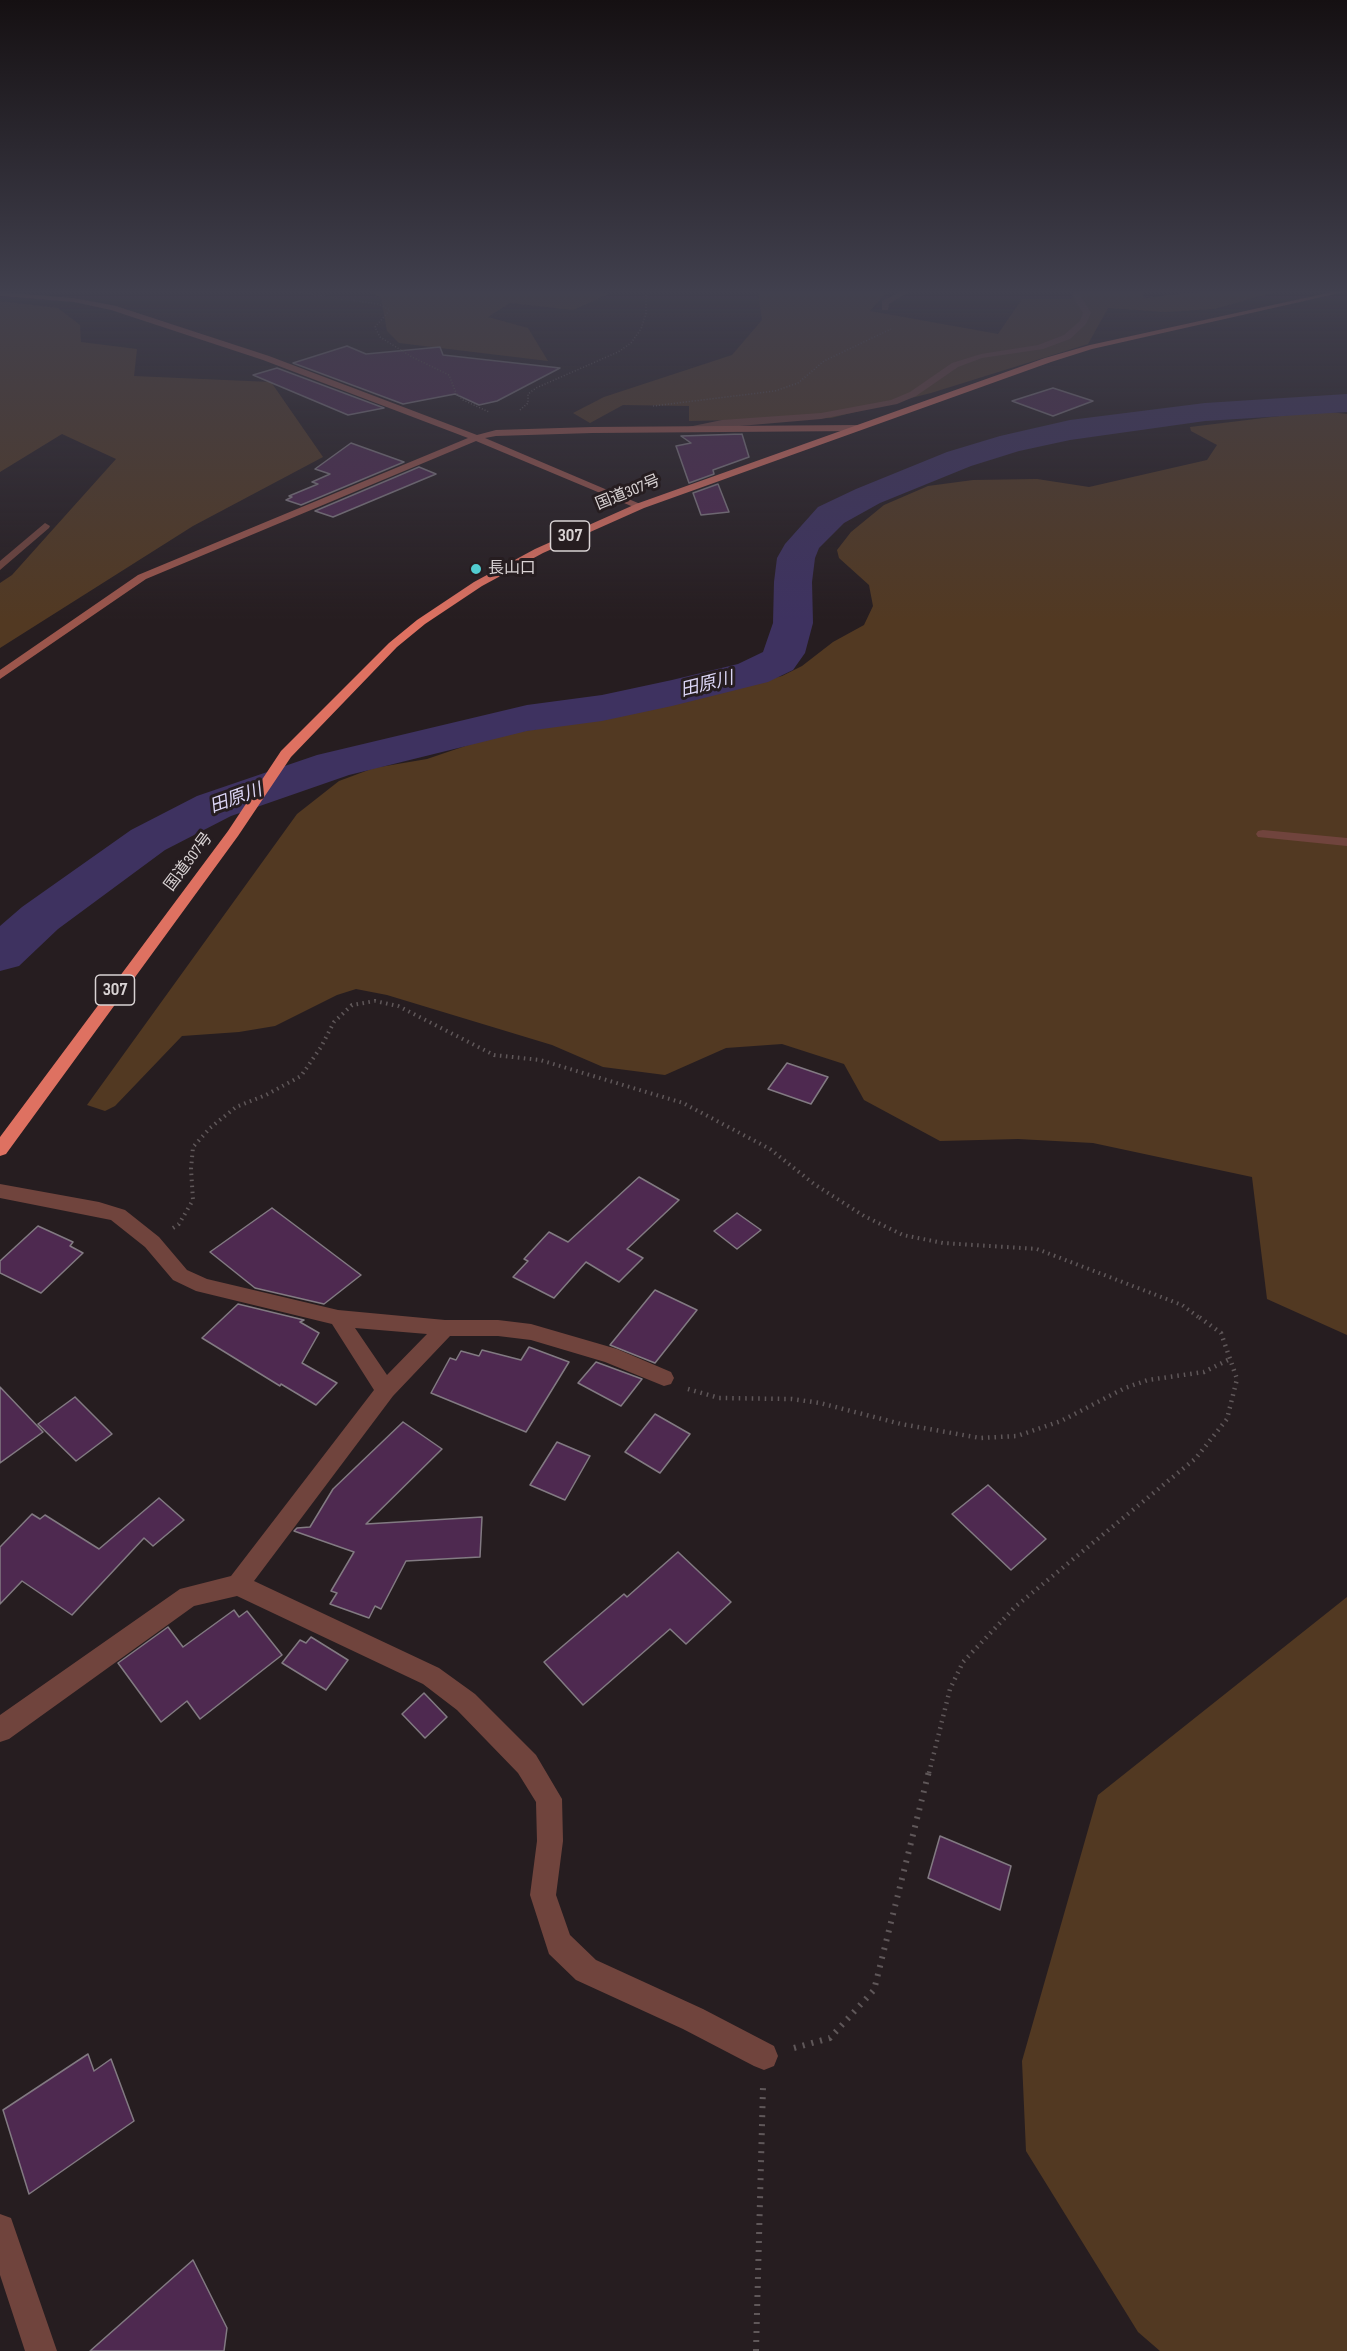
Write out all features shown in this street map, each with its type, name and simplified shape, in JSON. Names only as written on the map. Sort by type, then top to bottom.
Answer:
[{"type":"highway","name":"国道307号","points":[[0,1149],[233,833],[285,754],[366,670],[421,622],[478,584],[572,535],[640,506],[931,402]]},
{"type":"main road","points":[[381,402],[476,438],[640,506]]},
{"type":"main road","points":[[0,675],[141,577],[476,438],[496,433],[693,428],[795,430],[858,428]]},
{"type":"street","points":[[693,428],[722,423],[833,415],[895,402]]},
{"type":"street","points":[[0,567],[45,526]]},
{"type":"street","points":[[1263,834],[1347,842]]},
{"type":"street","points":[[0,1191],[99,1209],[118,1215],[152,1242],[180,1275],[203,1286],[338,1318],[445,1328],[498,1328],[531,1332],[610,1355],[664,1378]]},
{"type":"street","points":[[338,1318],[386,1390]]},
{"type":"street","points":[[0,1730],[188,1597],[238,1584],[386,1390],[445,1328]]},
{"type":"street","points":[[238,1584],[431,1676],[466,1702],[527,1764],[549,1799],[550,1842],[543,1895],[558,1944],[586,1971],[693,2019],[764,2056]]},
{"type":"street","points":[[0,2229],[41,2351]]},
{"type":"path","points":[[466,402],[499,417],[496,433]]},
{"type":"path","points":[[498,422],[517,412],[528,402]]},
{"type":"path","points":[[649,407],[691,402]]},
{"type":"path","points":[[152,1242],[179,1224],[193,1200],[191,1169],[193,1147],[210,1128],[236,1107],[266,1095],[301,1076],[334,1023],[352,1005],[375,1001],[398,1006],[494,1055],[540,1060],[683,1103],[770,1149],[814,1184],[864,1216],[903,1235],[943,1243],[1036,1249],[1182,1305],[1221,1333],[1237,1379],[1227,1419],[1196,1458],[1015,1607],[963,1662],[950,1689],[874,1990],[830,2038],[764,2056],[756,2351]]},
{"type":"path","points":[[664,1378],[698,1394],[719,1398],[792,1399],[820,1403],[901,1424],[980,1438],[1017,1436],[1061,1421],[1125,1388],[1148,1380],[1204,1372],[1230,1359]]},
{"type":"shaded area","points":[[0,402],[285,402],[323,457],[193,526],[0,648],[0,583],[12,575],[116,459],[62,434],[0,472]]},
{"type":"shaded area","points":[[595,402],[896,402],[831,418],[689,421],[689,406],[623,405],[590,423],[573,413]]},
{"type":"shaded area","points":[[1321,411],[1347,414],[1347,1335],[1267,1299],[1252,1177],[1093,1143],[1018,1139],[940,1141],[864,1100],[844,1064],[782,1044],[726,1048],[665,1075],[603,1067],[552,1045],[387,995],[356,989],[337,995],[275,1026],[239,1032],[182,1036],[115,1106],[105,1111],[87,1105],[297,814],[339,781],[374,768],[427,759],[492,737],[685,702],[782,676],[802,666],[833,642],[864,625],[873,606],[869,585],[839,558],[837,550],[851,532],[884,505],[928,486],[973,480],[1037,479],[1089,487],[1207,460],[1217,445],[1191,431],[1190,427]]},
{"type":"shaded area","points":[[1347,1597],[1347,2351],[1160,2351],[1138,2332],[1026,2151],[1022,2061],[1098,1795]]},
{"type":"building","points":[[316,402],[367,402],[384,408],[348,415]]},
{"type":"building","points":[[472,402],[494,402],[479,405]]},
{"type":"building","points":[[1014,402],[1091,402],[1053,416]]},
{"type":"building","points":[[742,434],[749,457],[713,470],[714,474],[689,483],[676,446],[691,443],[681,436]]},
{"type":"building","points":[[351,443],[404,462],[301,505],[286,500],[292,497],[289,496],[318,484],[312,482],[330,474],[315,469]]},
{"type":"building","points":[[419,467],[436,474],[333,517],[315,511]]},
{"type":"building","points":[[718,484],[729,512],[701,515],[693,493]]},
{"type":"building","points":[[787,1063],[828,1077],[811,1104],[768,1089]]},
{"type":"building","points":[[639,1177],[679,1200],[627,1249],[643,1258],[619,1282],[586,1262],[554,1298],[513,1277],[528,1261],[524,1259],[549,1232],[568,1242]]},
{"type":"building","points":[[272,1208],[361,1275],[324,1304],[255,1288],[210,1252]]},
{"type":"building","points":[[737,1213],[761,1230],[737,1249],[714,1231]]},
{"type":"building","points":[[38,1226],[73,1242],[70,1246],[83,1253],[41,1293],[0,1273],[0,1261]]},
{"type":"building","points":[[655,1290],[697,1310],[655,1363],[610,1345]]},
{"type":"building","points":[[238,1304],[304,1320],[300,1322],[319,1333],[302,1363],[337,1383],[316,1405],[281,1384],[280,1386],[202,1338]]},
{"type":"building","points":[[529,1347],[569,1362],[526,1432],[431,1393],[450,1358],[456,1360],[461,1351],[479,1356],[482,1350],[521,1360]]},
{"type":"building","points":[[596,1362],[642,1379],[621,1406],[578,1383]]},
{"type":"building","points":[[0,1387],[43,1432],[0,1463]]},
{"type":"building","points":[[75,1397],[112,1434],[76,1461],[38,1424]]},
{"type":"building","points":[[655,1414],[690,1434],[660,1473],[625,1452]]},
{"type":"building","points":[[403,1422],[442,1449],[366,1524],[482,1517],[480,1557],[406,1561],[381,1609],[375,1606],[369,1618],[330,1604],[337,1593],[331,1591],[354,1552],[294,1531],[297,1528],[310,1527],[333,1489]]},
{"type":"building","points":[[557,1442],[590,1456],[565,1500],[530,1485]]},
{"type":"building","points":[[988,1485],[1046,1539],[1011,1570],[952,1514]]},
{"type":"building","points":[[159,1498],[184,1520],[153,1546],[144,1538],[72,1615],[22,1581],[0,1604],[0,1547],[32,1514],[40,1519],[45,1515],[99,1549]]},
{"type":"building","points":[[678,1552],[731,1602],[686,1644],[670,1629],[583,1705],[544,1662],[624,1594],[627,1597]]},
{"type":"building","points":[[234,1610],[239,1617],[247,1611],[282,1655],[200,1719],[187,1701],[161,1722],[118,1663],[168,1627],[183,1647]]},
{"type":"building","points":[[311,1637],[348,1660],[326,1690],[282,1663],[300,1640],[306,1643]]},
{"type":"building","points":[[424,1693],[447,1717],[425,1738],[402,1714]]},
{"type":"building","points":[[940,1836],[1011,1866],[1000,1910],[928,1878]]},
{"type":"building","points":[[88,2054],[94,2071],[111,2059],[134,2121],[29,2194],[3,2110]]},
{"type":"building","points":[[193,2260],[227,2328],[224,2351],[90,2351]]},
{"type":"waterway","name":"田原川","points":[[0,954],[40,918],[148,840],[214,806],[333,765],[527,718],[602,708],[672,693],[753,673],[778,661],[784,653],[793,623],[793,582],[796,558],[803,544],[831,515],[868,496],[959,459],[1011,443],[1070,430],[1205,412],[1347,403]]},
{"type":"place","name":"長山口","points":[[476,569]]}]
